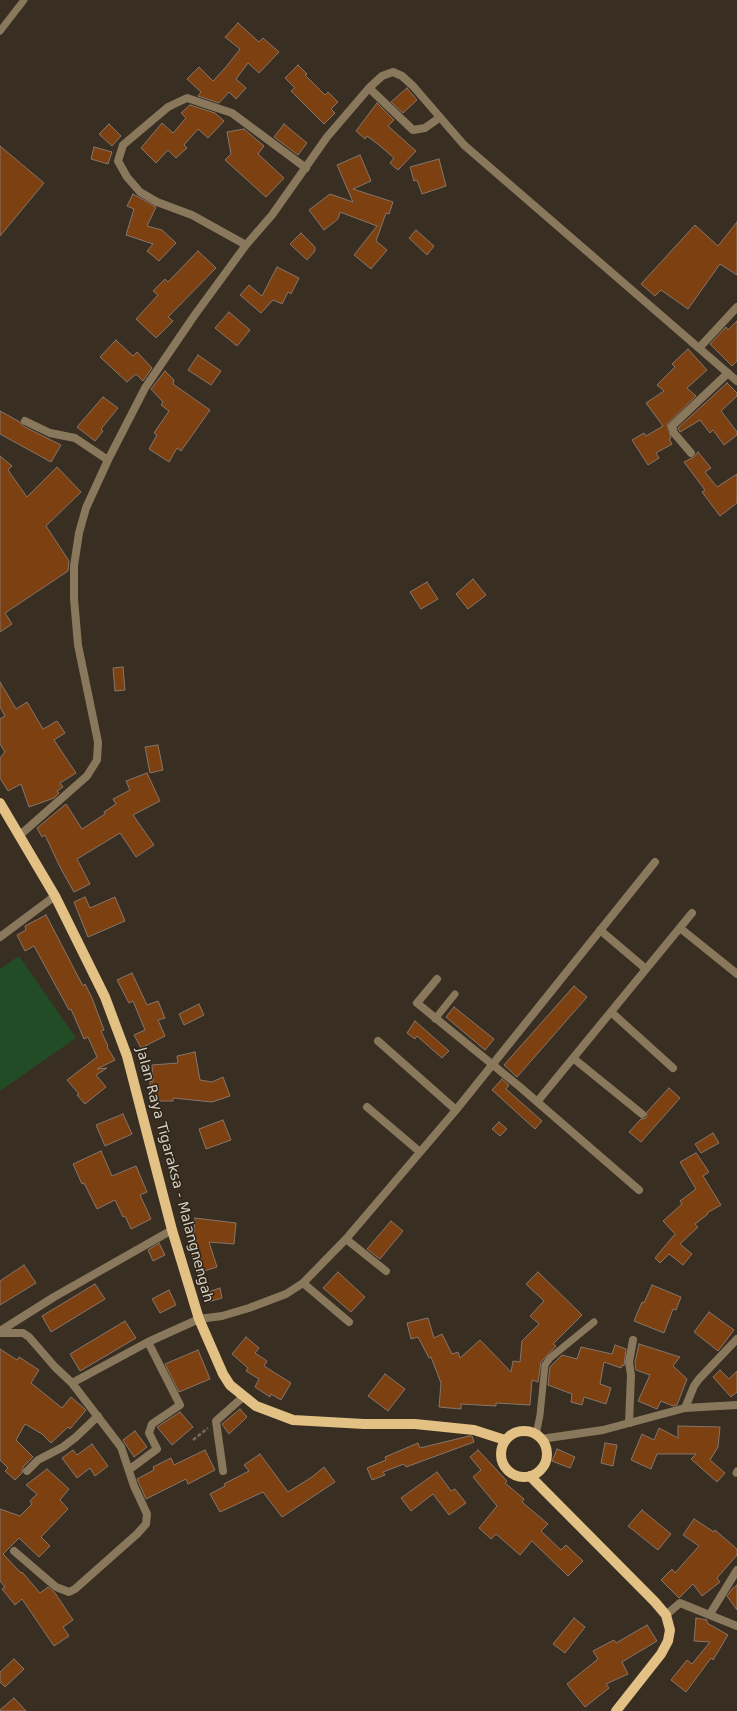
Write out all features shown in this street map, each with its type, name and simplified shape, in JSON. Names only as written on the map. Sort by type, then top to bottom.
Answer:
[{"type":"main road","name":"Jalan Raya Tigaraksa - Malangnengah","points":[[0,803],[55,896],[105,997],[127,1056],[172,1230],[199,1319],[223,1374],[230,1385],[243,1397],[272,1413],[293,1420],[364,1424],[415,1424],[474,1430],[505,1440]]},
{"type":"main road","points":[[523,1431],[538,1437],[545,1445],[546,1458],[541,1469],[530,1476],[518,1476],[512,1473],[503,1464],[501,1452],[505,1440],[516,1432],[523,1431]]},
{"type":"main road","points":[[530,1476],[655,1602],[666,1615],[670,1630],[668,1641],[661,1654],[616,1711]]},
{"type":"street","points":[[20,835],[87,776],[97,760],[98,742],[78,645],[74,599],[74,566],[79,533],[86,508],[108,460],[146,388],[162,362],[246,245],[272,215],[327,137],[369,88],[382,76],[393,72],[402,76],[413,86],[439,118],[464,145],[480,160],[737,381]]},
{"type":"street","points":[[369,88],[413,130],[425,128],[439,118]]},
{"type":"street","points":[[246,245],[192,215],[158,202],[140,192],[127,177],[118,161],[123,145],[168,107],[187,98],[232,113],[306,168]]},
{"type":"street","points":[[699,348],[737,307]]},
{"type":"street","points":[[691,453],[674,432],[672,426],[728,373]]},
{"type":"street","points":[[25,421],[50,433],[75,438],[108,460]]},
{"type":"street","points":[[72,1383],[148,1342],[199,1319],[222,1316],[249,1308],[286,1294],[303,1283],[346,1239],[456,1110],[655,862]]},
{"type":"street","points":[[0,937],[55,896]]},
{"type":"street","points":[[537,1102],[692,914]]},
{"type":"street","points":[[680,928],[737,974]]},
{"type":"street","points":[[600,930],[646,969]]},
{"type":"street","points":[[436,979],[417,1003],[537,1102],[639,1190]]},
{"type":"street","points":[[611,1012],[673,1068]]},
{"type":"street","points":[[378,1041],[456,1110]]},
{"type":"street","points":[[573,1058],[642,1114]]},
{"type":"street","points":[[367,1108],[420,1152]]},
{"type":"street","points":[[0,1332],[54,1297],[172,1230]]},
{"type":"street","points":[[346,1239],[386,1271]]},
{"type":"street","points":[[303,1283],[349,1322]]},
{"type":"street","points":[[0,1332],[23,1333],[29,1337],[55,1367],[72,1383],[122,1447],[134,1486],[147,1514],[146,1524],[137,1534],[72,1591],[64,1591],[56,1587],[14,1551]]},
{"type":"street","points":[[685,1408],[697,1382],[737,1339]]},
{"type":"street","points":[[629,1423],[631,1375],[629,1369],[633,1340]]},
{"type":"street","points":[[130,1469],[157,1449],[149,1433],[152,1424],[180,1405],[148,1342]]},
{"type":"street","points":[[223,1471],[216,1422],[243,1397]]},
{"type":"street","points":[[538,1437],[603,1430],[685,1408],[737,1405]]},
{"type":"street","points":[[27,1471],[38,1460],[63,1447],[76,1437],[98,1416]]},
{"type":"street","points":[[710,1614],[737,1570]]},
{"type":"street","points":[[666,1615],[680,1603],[737,1626]]},
{"type":"lane","points":[[0,31],[24,0]]},
{"type":"lane","points":[[435,1018],[456,994]]},
{"type":"lane","points":[[538,1437],[545,1365],[550,1358],[594,1322]]},
{"type":"path","points":[[193,1440],[216,1422]]},
{"type":"green space","points":[[19,956],[76,1038],[0,1091],[0,969]]},
{"type":"building","points":[[238,23],[259,42],[263,38],[279,52],[259,73],[248,63],[236,79],[246,88],[236,99],[229,92],[219,103],[198,96],[201,92],[187,79],[199,67],[213,81],[226,67],[240,49],[225,37]]},
{"type":"building","points":[[298,65],[307,74],[305,75],[325,95],[328,92],[338,102],[331,109],[335,113],[324,124],[291,91],[295,88],[285,78]]},
{"type":"building","points":[[407,88],[417,100],[403,113],[391,102]]},
{"type":"building","points":[[377,103],[394,120],[388,126],[416,151],[398,170],[390,163],[394,158],[367,136],[365,139],[356,131]]},
{"type":"building","points":[[190,105],[215,113],[224,121],[208,138],[198,129],[184,145],[187,148],[176,158],[168,150],[156,163],[141,148],[162,123],[173,133],[186,118],[181,113]]},
{"type":"building","points":[[109,124],[121,136],[112,146],[99,134]]},
{"type":"building","points":[[284,124],[307,143],[298,155],[274,137]]},
{"type":"building","points":[[244,129],[264,146],[258,154],[284,178],[266,197],[225,160],[231,154],[227,132]]},
{"type":"building","points":[[0,146],[44,183],[0,236]]},
{"type":"building","points":[[94,147],[112,152],[108,164],[91,159]]},
{"type":"building","points":[[360,155],[371,181],[353,189],[393,202],[389,214],[386,213],[376,241],[387,250],[371,269],[354,255],[377,226],[340,212],[338,219],[324,230],[309,210],[330,194],[353,202],[337,165]]},
{"type":"building","points":[[439,159],[446,186],[422,194],[417,180],[414,181],[410,167]]},
{"type":"building","points":[[133,194],[156,207],[147,226],[162,230],[176,243],[159,261],[147,251],[153,244],[126,235],[134,209],[127,206]]},
{"type":"building","points":[[737,222],[737,275],[720,264],[688,309],[661,290],[655,296],[641,284],[695,225],[718,246]]},
{"type":"building","points":[[416,230],[434,246],[427,255],[409,238]]},
{"type":"building","points":[[301,233],[315,247],[315,251],[307,260],[290,244]]},
{"type":"building","points":[[198,251],[216,268],[168,317],[173,321],[156,338],[136,319],[158,295],[153,291],[165,279],[168,282]]},
{"type":"building","points":[[277,267],[299,278],[291,294],[288,292],[282,304],[273,300],[261,313],[240,295],[249,285],[262,296]]},
{"type":"building","points":[[229,312],[250,330],[237,346],[215,328]]},
{"type":"building","points":[[737,321],[737,361],[732,366],[710,344],[726,327],[728,330]]},
{"type":"building","points":[[116,340],[133,356],[137,352],[152,368],[143,381],[136,374],[127,382],[100,357]]},
{"type":"building","points":[[688,349],[707,370],[687,388],[696,396],[667,424],[671,438],[669,439],[672,444],[656,453],[659,458],[648,465],[632,440],[644,433],[646,436],[663,426],[646,403],[664,391],[657,385],[675,367],[672,364]]},
{"type":"building","points":[[198,355],[221,371],[211,385],[188,370]]},
{"type":"building","points":[[165,371],[174,380],[173,384],[210,410],[181,451],[177,448],[169,462],[149,449],[157,435],[154,433],[169,411],[161,405],[163,402],[151,389]]},
{"type":"building","points":[[727,383],[737,393],[737,396],[721,411],[737,432],[737,435],[724,445],[713,430],[710,433],[700,420],[680,432],[678,428]]},
{"type":"building","points":[[103,397],[118,408],[101,429],[103,431],[95,441],[77,427]]},
{"type":"building","points":[[0,411],[20,422],[23,426],[61,445],[51,462],[0,434]]},
{"type":"building","points":[[698,452],[711,468],[705,472],[717,487],[737,474],[737,503],[720,516],[702,492],[705,490],[684,462],[694,457]]},
{"type":"building","points":[[0,456],[12,466],[8,470],[27,497],[57,467],[81,492],[46,526],[69,561],[68,571],[5,613],[12,624],[0,632]]},
{"type":"building","points":[[473,579],[486,595],[468,609],[456,594]]},
{"type":"building","points":[[427,582],[438,599],[421,609],[410,592]]},
{"type":"building","points":[[123,667],[125,690],[115,691],[113,668]]},
{"type":"building","points":[[0,682],[16,709],[27,702],[43,729],[57,721],[65,733],[54,740],[76,773],[60,783],[63,787],[57,791],[59,793],[54,798],[29,807],[21,784],[8,791],[0,778],[0,758],[5,752],[0,744],[0,719],[5,716],[0,707]]},
{"type":"building","points":[[158,745],[163,770],[150,773],[145,747]]},
{"type":"building","points":[[147,773],[160,801],[133,815],[154,845],[136,857],[120,833],[77,859],[90,884],[74,892],[45,835],[42,837],[37,828],[66,804],[82,829],[105,814],[104,812],[116,804],[113,799],[130,790],[126,781]]},
{"type":"building","points":[[85,897],[90,908],[115,897],[125,921],[88,937],[74,902]]},
{"type":"building","points":[[46,915],[83,986],[85,984],[92,998],[104,1030],[101,1031],[108,1046],[107,1047],[115,1060],[97,1069],[107,1068],[96,1075],[106,1087],[85,1104],[67,1080],[97,1057],[88,1037],[84,1039],[71,1009],[69,1010],[34,946],[25,951],[17,935],[26,930],[25,926]]},
{"type":"building","points":[[132,973],[147,1005],[158,1001],[165,1018],[158,1020],[165,1036],[141,1048],[134,1035],[145,1030],[133,1001],[129,1003],[117,980]]},
{"type":"building","points":[[574,986],[587,997],[517,1077],[504,1065]]},
{"type":"building","points":[[199,1004],[204,1015],[184,1025],[179,1014]]},
{"type":"building","points":[[454,1007],[494,1039],[485,1050],[446,1017]]},
{"type":"building","points":[[415,1021],[449,1051],[442,1058],[417,1036],[415,1039],[407,1033]]},
{"type":"building","points":[[195,1052],[200,1080],[212,1082],[223,1077],[230,1096],[212,1102],[173,1098],[173,1101],[150,1101],[150,1081],[153,1082],[152,1065],[178,1063],[177,1056]]},
{"type":"building","points":[[502,1079],[509,1085],[506,1089],[542,1121],[535,1129],[492,1090]]},
{"type":"building","points":[[669,1088],[680,1098],[641,1142],[629,1132],[641,1119],[646,1118],[647,1112]]},
{"type":"building","points":[[123,1114],[132,1134],[105,1146],[96,1125]]},
{"type":"building","points":[[223,1120],[231,1140],[206,1149],[199,1129]]},
{"type":"building","points":[[499,1122],[507,1129],[500,1136],[492,1129]]},
{"type":"building","points":[[713,1133],[719,1143],[701,1153],[695,1144]]},
{"type":"building","points":[[101,1151],[112,1176],[136,1166],[147,1192],[140,1195],[151,1219],[131,1229],[125,1216],[123,1217],[115,1200],[97,1209],[84,1183],[82,1184],[73,1164]]},
{"type":"building","points":[[696,1153],[709,1172],[703,1176],[721,1205],[707,1213],[708,1214],[695,1224],[698,1227],[680,1244],[692,1254],[683,1265],[669,1254],[660,1263],[655,1258],[675,1234],[663,1221],[682,1204],[680,1201],[696,1189],[680,1162]]},
{"type":"building","points":[[195,1218],[236,1223],[234,1244],[209,1242],[217,1267],[198,1273],[192,1255]]},
{"type":"building","points":[[391,1221],[403,1231],[380,1259],[367,1249]]},
{"type":"building","points":[[159,1243],[165,1255],[153,1261],[148,1250]]},
{"type":"building","points":[[24,1265],[36,1283],[0,1305],[0,1281]]},
{"type":"building","points":[[338,1272],[365,1297],[351,1312],[323,1288]]},
{"type":"building","points":[[538,1272],[582,1315],[553,1344],[556,1346],[541,1362],[538,1382],[532,1380],[530,1405],[496,1403],[496,1406],[461,1404],[461,1409],[439,1407],[441,1383],[431,1357],[429,1358],[418,1337],[411,1339],[407,1323],[428,1318],[434,1338],[442,1334],[452,1354],[458,1352],[460,1358],[480,1340],[511,1372],[513,1361],[520,1362],[522,1341],[539,1324],[530,1316],[544,1301],[526,1284]]},
{"type":"building","points":[[95,1284],[105,1299],[51,1332],[42,1316]]},
{"type":"building","points":[[652,1285],[681,1297],[676,1310],[673,1309],[664,1333],[634,1321],[642,1302],[644,1303]]},
{"type":"building","points":[[220,1288],[222,1298],[208,1302],[205,1293]]},
{"type":"building","points":[[169,1290],[176,1305],[160,1313],[152,1299]]},
{"type":"building","points":[[709,1312],[734,1330],[718,1351],[694,1332]]},
{"type":"building","points":[[125,1321],[136,1338],[80,1371],[70,1354]]},
{"type":"building","points":[[246,1337],[259,1348],[255,1353],[267,1361],[264,1366],[291,1383],[281,1400],[271,1394],[270,1397],[255,1387],[259,1379],[246,1371],[248,1368],[232,1354]]},
{"type":"building","points":[[639,1344],[680,1357],[673,1366],[687,1379],[677,1405],[673,1406],[661,1401],[657,1409],[638,1401],[650,1375],[636,1370],[635,1362]]},
{"type":"building","points":[[615,1345],[626,1349],[624,1366],[622,1365],[621,1368],[604,1362],[600,1384],[611,1388],[606,1404],[584,1397],[582,1405],[571,1402],[572,1394],[548,1385],[550,1367],[562,1355],[577,1359],[581,1347],[612,1354]]},
{"type":"building","points":[[0,1349],[17,1360],[19,1357],[39,1370],[31,1383],[62,1408],[71,1397],[86,1410],[70,1429],[68,1427],[51,1443],[42,1434],[25,1424],[16,1440],[33,1457],[23,1467],[22,1473],[15,1480],[5,1471],[8,1468],[0,1460]]},
{"type":"building","points":[[198,1350],[210,1379],[179,1392],[165,1364]]},
{"type":"building","points":[[720,1370],[729,1379],[737,1371],[737,1392],[731,1397],[713,1377]]},
{"type":"building","points":[[385,1374],[405,1389],[388,1411],[368,1396]]},
{"type":"building","points":[[240,1409],[247,1417],[229,1434],[222,1424]]},
{"type":"building","points":[[180,1412],[193,1427],[172,1445],[157,1427]]},
{"type":"building","points":[[678,1426],[720,1427],[718,1447],[710,1460],[725,1473],[717,1482],[691,1459],[696,1454],[657,1454],[651,1469],[631,1460],[642,1434],[654,1440],[659,1428],[678,1438]]},
{"type":"building","points":[[135,1431],[147,1447],[134,1457],[123,1440]]},
{"type":"building","points":[[472,1436],[474,1442],[406,1467],[404,1464],[383,1472],[385,1475],[372,1480],[367,1468],[386,1460],[385,1457],[418,1443],[420,1448]]},
{"type":"building","points":[[605,1443],[617,1445],[613,1466],[601,1463]]},
{"type":"building","points":[[92,1444],[108,1466],[95,1476],[90,1468],[77,1478],[62,1458],[73,1450],[77,1455]]},
{"type":"building","points":[[557,1449],[575,1457],[570,1468],[552,1461]]},
{"type":"building","points":[[205,1450],[215,1470],[188,1484],[186,1479],[146,1499],[137,1479],[154,1470],[153,1467],[171,1458],[174,1465]]},
{"type":"building","points":[[478,1450],[507,1481],[505,1483],[524,1499],[522,1502],[548,1524],[541,1531],[561,1550],[566,1545],[583,1561],[568,1576],[532,1541],[520,1555],[496,1534],[491,1539],[479,1528],[497,1506],[473,1477],[481,1470],[470,1457]]},
{"type":"building","points":[[260,1454],[288,1492],[312,1477],[324,1467],[335,1482],[282,1517],[263,1492],[220,1512],[210,1494],[225,1486],[224,1484],[249,1471],[244,1465]]},
{"type":"building","points":[[47,1469],[69,1489],[60,1500],[68,1509],[41,1537],[50,1546],[39,1557],[19,1538],[3,1554],[21,1573],[22,1572],[40,1593],[48,1587],[55,1593],[73,1620],[63,1627],[69,1636],[54,1646],[22,1599],[15,1605],[2,1589],[5,1587],[0,1581],[0,1509],[20,1516],[32,1504],[30,1501],[37,1494],[26,1485]]},
{"type":"building","points":[[437,1472],[451,1491],[455,1489],[466,1503],[449,1515],[433,1494],[411,1511],[401,1498]]},
{"type":"building","points":[[642,1510],[671,1534],[658,1550],[628,1526]]},
{"type":"building","points":[[694,1519],[714,1532],[715,1530],[737,1549],[737,1555],[717,1578],[720,1582],[702,1596],[693,1584],[679,1598],[661,1580],[672,1569],[675,1573],[699,1546],[683,1535]]},
{"type":"building","points":[[737,1585],[737,1610],[727,1596]]},
{"type":"building","points":[[574,1618],[585,1627],[565,1653],[553,1644]]},
{"type":"building","points":[[696,1618],[707,1620],[707,1623],[728,1635],[713,1660],[711,1658],[686,1692],[671,1680],[687,1660],[692,1664],[710,1642],[694,1641]]},
{"type":"building","points":[[647,1625],[657,1641],[622,1662],[628,1674],[606,1684],[609,1688],[585,1707],[567,1684],[598,1659],[593,1651],[614,1640],[616,1643]]},
{"type":"building","points":[[14,1659],[24,1669],[5,1687],[0,1682],[0,1672]]},
{"type":"building","points":[[14,1698],[26,1711],[0,1711],[0,1710]]}]
